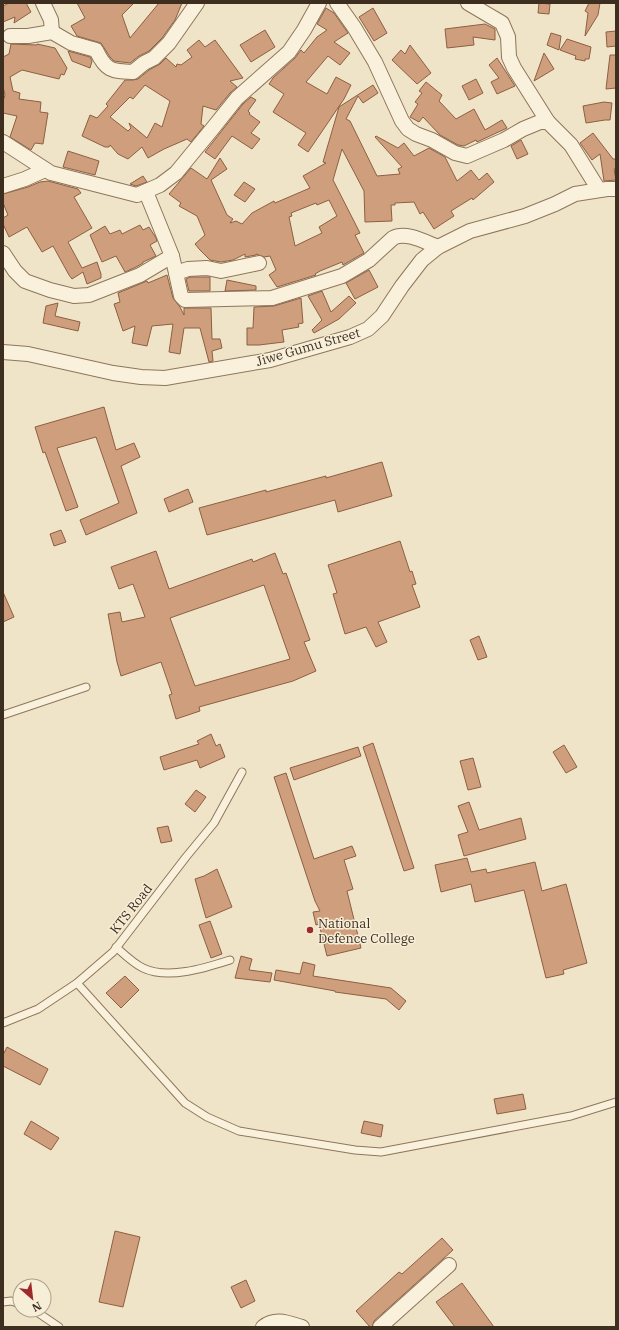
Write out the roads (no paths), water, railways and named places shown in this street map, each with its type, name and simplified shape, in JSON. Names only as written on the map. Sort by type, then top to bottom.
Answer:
[{"type":"street","points":[[42,3],[50,20],[52,32]]},
{"type":"street","points":[[10,36],[28,36],[52,32],[71,43],[96,50],[101,60],[108,68],[115,71],[133,72],[144,62],[154,58],[169,43],[197,3]]},
{"type":"street","points":[[3,142],[45,170],[58,175],[137,195],[146,192],[160,185],[176,173],[236,98],[289,52],[304,30],[319,3]]},
{"type":"street","points":[[337,3],[354,27],[375,62],[402,121],[408,129],[416,134],[432,140],[455,154],[467,156],[504,140],[523,129],[540,122],[548,122]]},
{"type":"street","points":[[468,3],[502,23],[508,37],[509,57],[514,68],[548,122],[571,145],[599,190]]},
{"type":"street","points":[[3,186],[26,179],[45,170]]},
{"type":"street","name":"Jiwe Gumu Street","points":[[3,352],[28,354],[113,373],[141,377],[165,378],[270,360],[350,337],[368,329],[382,316],[422,260],[438,247],[470,231],[525,216],[575,194],[607,188],[616,189]]},
{"type":"street","points":[[146,192],[172,256],[181,296],[185,300],[272,298],[342,276],[369,260],[397,236],[404,235],[438,247]]},
{"type":"street","points":[[3,253],[15,271],[25,281],[50,290],[74,296],[89,295],[140,275],[172,256]]},
{"type":"street","points":[[176,273],[188,269],[206,268],[220,271],[259,263]]},
{"type":"street","points":[[380,1327],[450,1265]]},
{"type":"street","points":[[263,1327],[273,1321],[280,1320],[302,1327]]},
{"type":"lane","points":[[3,715],[86,687]]},
{"type":"lane","name":"KTS Road","points":[[3,1023],[38,1009],[77,983],[116,948],[214,823],[242,772]]},
{"type":"lane","points":[[116,948],[132,961],[144,968],[161,973],[189,970],[230,960]]},
{"type":"lane","points":[[77,983],[185,1103],[207,1117],[239,1131],[355,1150],[381,1152],[571,1116],[616,1102]]},
{"type":"lane","points":[[46,1318],[59,1327]]},
{"type":"place","name":"National Defence College","points":[[310,930]]}]
